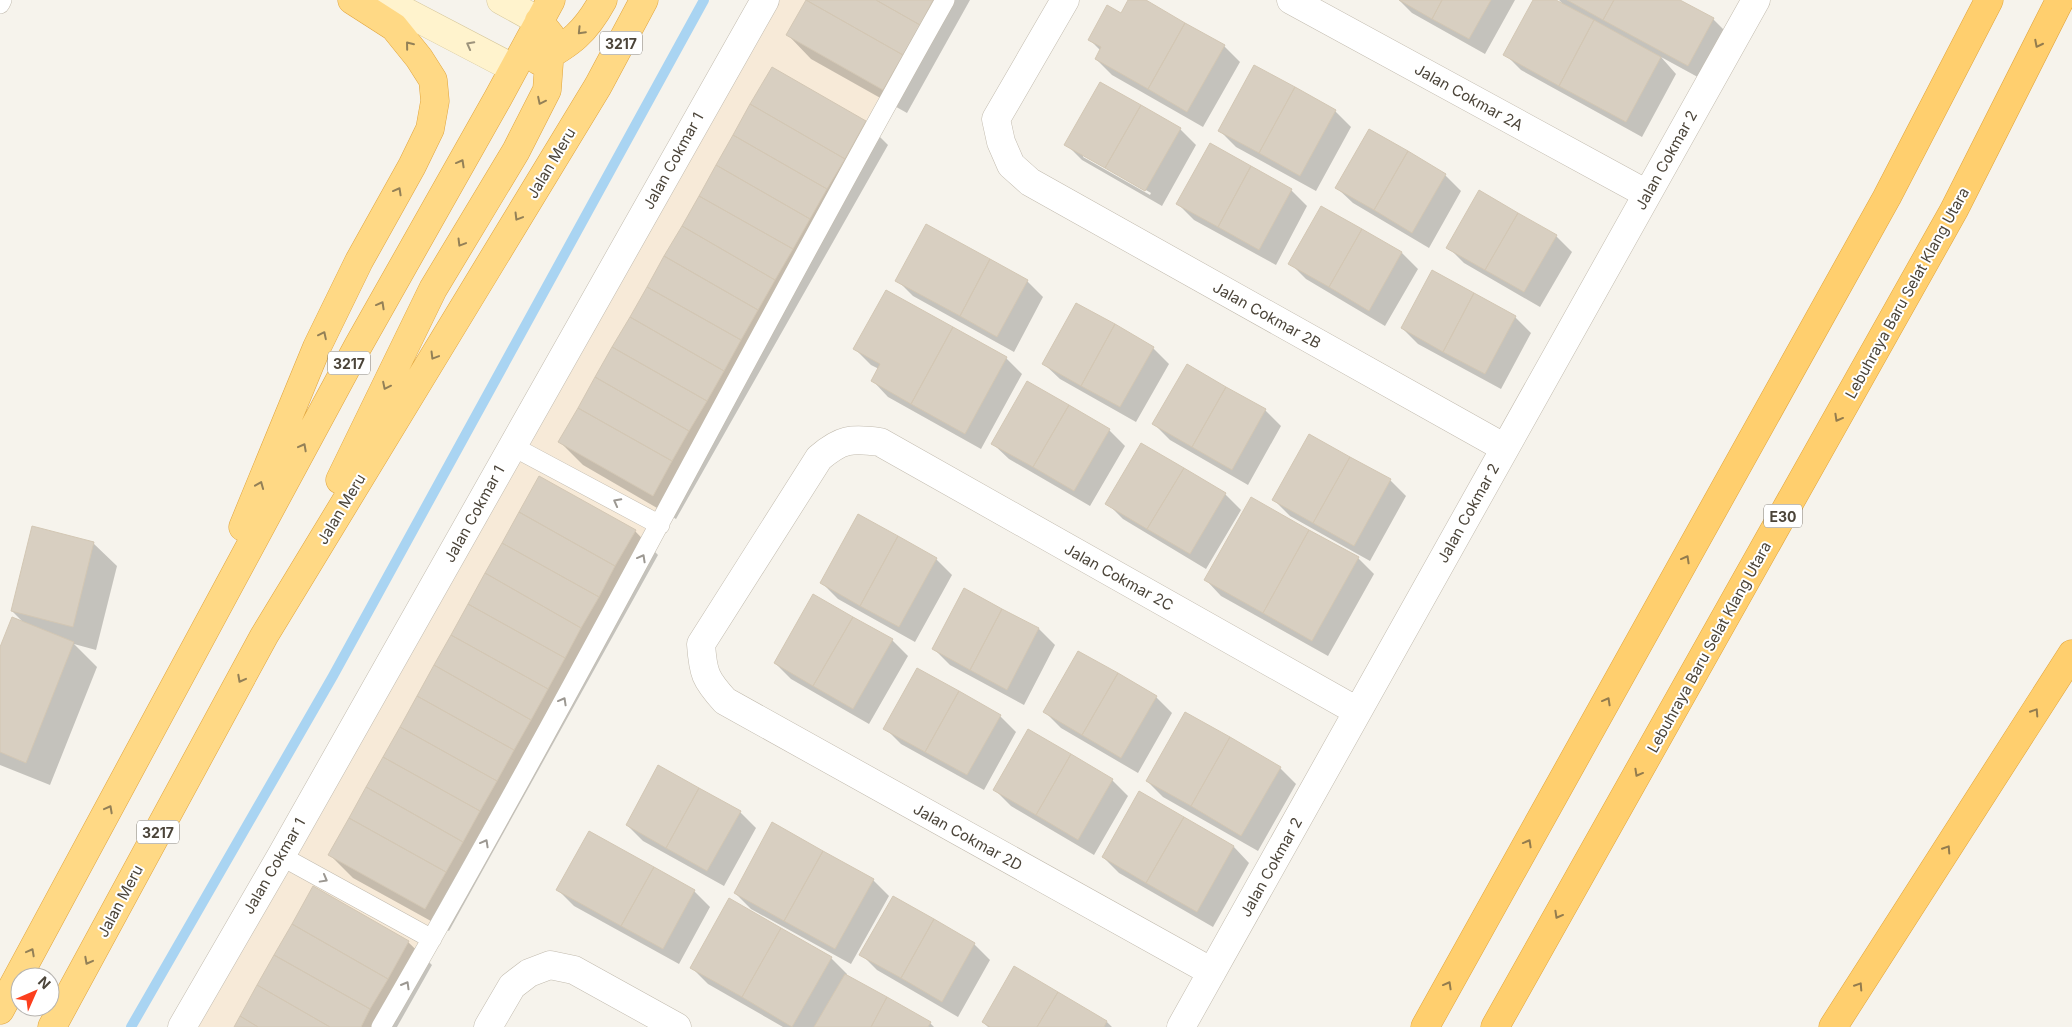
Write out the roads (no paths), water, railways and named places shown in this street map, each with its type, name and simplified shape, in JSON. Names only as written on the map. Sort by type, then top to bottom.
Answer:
[{"type":"highway","points":[[189,660],[317,347],[359,261],[412,166],[430,129],[435,101],[433,80],[419,58],[394,27],[352,0]]},
{"type":"highway","points":[[513,68],[537,62],[574,39],[592,21],[603,0]]},
{"type":"highway","name":"Jalan Meru","points":[[52,1027],[264,636],[598,86],[644,0]]},
{"type":"highway","points":[[1424,1027],[1887,197],[1989,0]]},
{"type":"highway","name":"Lebuhraya Baru Selat Klang Utara","points":[[1495,1027],[1954,210],[2060,0]]},
{"type":"highway","points":[[264,636],[433,289],[516,152],[547,90],[551,36],[545,11]]},
{"type":"highway","name":"3217","points":[[0,1010],[358,346],[545,11]]},
{"type":"highway","points":[[1833,1027],[2072,654]]},
{"type":"main road","points":[[383,0],[513,68]]},
{"type":"main road","points":[[501,0],[545,11]]},
{"type":"street","name":"Jalan Cokmar 1","points":[[182,1027],[281,856],[765,0]]},
{"type":"street","name":"Jalan Cokmar 2B","points":[[1065,0],[996,119],[1001,142],[1011,165],[1030,182],[1505,448]]},
{"type":"street","name":"Jalan Cokmar 2A","points":[[1291,0],[1647,194]]},
{"type":"street","name":"Jalan Cokmar 2","points":[[1181,1027],[1756,0]]},
{"type":"street","name":"Jalan Cokmar 2D","points":[[880,442],[855,439],[833,446],[819,458],[701,644],[702,666],[709,684],[725,701],[1212,972]]},
{"type":"street","name":"Jalan Cokmar 2C","points":[[880,442],[1357,711]]},
{"type":"street","points":[[488,1027],[512,986],[529,974],[550,965],[574,970],[677,1027]]},
{"type":"lane","points":[[0,4],[2,0]]},
{"type":"lane","points":[[381,1027],[432,939],[660,526],[879,117],[945,0]]},
{"type":"lane","points":[[512,446],[660,526]]},
{"type":"lane","points":[[281,856],[432,939]]},
{"type":"waterway","points":[[131,1027],[333,676],[704,0]]}]
